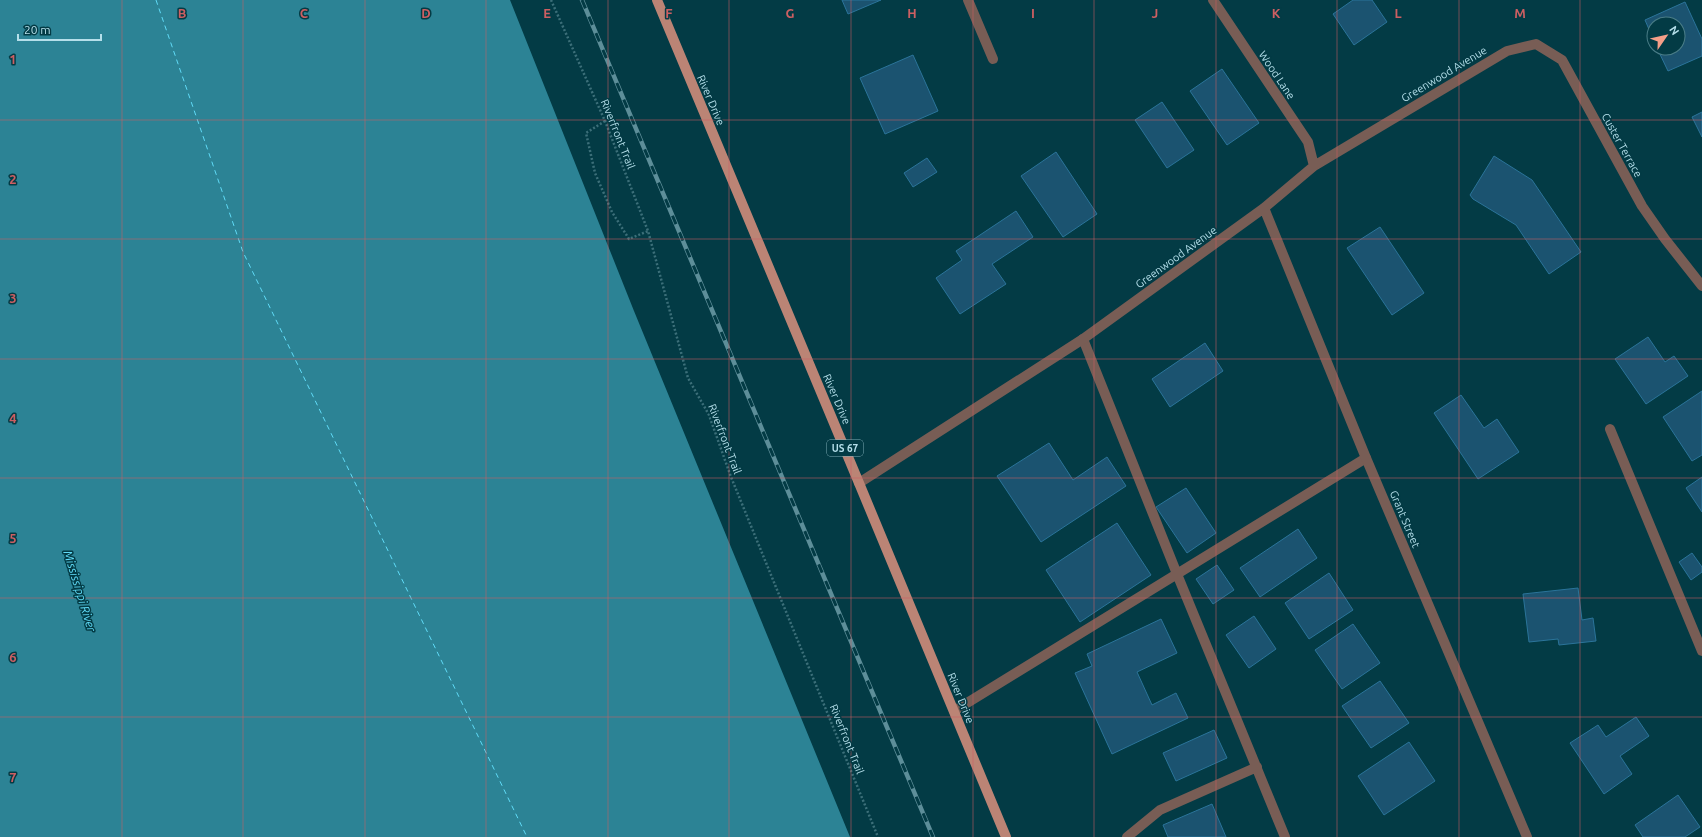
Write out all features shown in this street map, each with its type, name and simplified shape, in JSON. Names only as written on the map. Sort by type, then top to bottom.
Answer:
[{"type":"main road","name":"River Drive","points":[[657,0],[1006,837]]},
{"type":"street","points":[[968,0],[993,59]]},
{"type":"street","name":"Wood Lane","points":[[1212,0],[1308,142],[1314,166]]},
{"type":"street","name":"Custer Terrace","points":[[1507,51],[1536,44],[1562,60],[1642,206],[1702,286]]},
{"type":"street","name":"Greenwood Avenue","points":[[859,483],[1083,339],[1264,208],[1314,166],[1507,51]]},
{"type":"street","name":"Grant Street","points":[[1264,208],[1366,458],[1527,837]]},
{"type":"street","points":[[1083,339],[1177,574],[1286,837]]},
{"type":"street","points":[[1610,429],[1702,651]]},
{"type":"street","points":[[954,712],[1366,458]]},
{"type":"street","points":[[1127,837],[1160,810],[1257,767]]},
{"type":"path","name":"Riverfront Trail","points":[[551,0],[605,120],[648,231],[688,378],[709,415],[731,477],[878,837]]},
{"type":"path","points":[[605,120],[586,132],[595,172],[612,212],[629,239],[648,231]]},
{"type":"water","name":"Mississippi River","points":[[0,0],[510,0],[634,311],[850,837],[0,837]]},
{"type":"building","points":[[842,0],[881,0],[848,14]]},
{"type":"building","points":[[1353,0],[1372,0],[1387,22],[1354,45],[1333,14]]},
{"type":"building","points":[[1685,2],[1702,39],[1702,56],[1668,71],[1661,56],[1686,56],[1686,16],[1654,16]]},
{"type":"building","points":[[913,55],[938,111],[885,134],[860,78]]},
{"type":"building","points":[[1222,69],[1259,123],[1227,145],[1190,91]]},
{"type":"building","points":[[1162,102],[1194,150],[1167,168],[1135,120]]},
{"type":"building","points":[[1702,112],[1702,137],[1692,117]]},
{"type":"building","points":[[1056,152],[1097,214],[1063,237],[1021,176]]},
{"type":"building","points":[[1494,156],[1532,180],[1581,252],[1549,274],[1516,225],[1473,199],[1470,195]]},
{"type":"building","points":[[927,158],[937,172],[913,187],[904,173]]},
{"type":"building","points":[[1016,211],[1033,237],[992,264],[1006,284],[960,314],[936,278],[962,260],[956,251]]},
{"type":"building","points":[[1380,227],[1424,293],[1392,315],[1347,248]]},
{"type":"building","points":[[1648,337],[1665,362],[1674,356],[1688,376],[1646,404],[1615,359]]},
{"type":"building","points":[[1205,343],[1223,371],[1170,407],[1152,379]]},
{"type":"building","points":[[1702,391],[1702,455],[1692,461],[1663,417]]},
{"type":"building","points":[[1461,395],[1484,428],[1497,419],[1519,452],[1478,479],[1434,413]]},
{"type":"building","points":[[1049,443],[1073,480],[1107,457],[1126,486],[1041,542],[997,476]]},
{"type":"building","points":[[1702,477],[1702,512],[1686,488]]},
{"type":"building","points":[[1186,488],[1216,533],[1187,553],[1156,507]]},
{"type":"building","points":[[1117,523],[1151,575],[1080,622],[1046,570]]},
{"type":"building","points":[[1298,529],[1317,558],[1260,597],[1240,568]]},
{"type":"building","points":[[1692,553],[1702,567],[1702,572],[1691,580],[1679,562]]},
{"type":"building","points":[[1217,565],[1234,590],[1213,604],[1196,579]]},
{"type":"building","points":[[1329,573],[1353,610],[1309,639],[1285,603]]},
{"type":"building","points":[[1578,588],[1582,620],[1593,618],[1596,641],[1559,645],[1558,639],[1529,642],[1523,594]]},
{"type":"building","points":[[1254,616],[1276,649],[1249,668],[1226,635]]},
{"type":"building","points":[[1161,619],[1177,653],[1137,672],[1152,705],[1176,693],[1188,718],[1112,754],[1075,673],[1092,666],[1087,654]]},
{"type":"building","points":[[1353,624],[1380,663],[1342,689],[1315,650]]},
{"type":"building","points":[[1380,681],[1409,723],[1371,748],[1342,706]]},
{"type":"building","points":[[1636,717],[1649,736],[1620,756],[1632,774],[1604,794],[1570,743],[1598,725],[1606,737]]},
{"type":"building","points":[[1214,730],[1227,758],[1176,781],[1163,753]]},
{"type":"building","points":[[1409,742],[1435,781],[1384,815],[1358,776]]},
{"type":"building","points":[[1678,795],[1700,827],[1685,837],[1643,837],[1635,825]]},
{"type":"building","points":[[1212,804],[1226,837],[1168,837],[1163,825]]},
{"type":"ferry route","points":[[156,0],[243,252],[527,837]]},
{"type":"railway","points":[[582,0],[933,837]]}]
